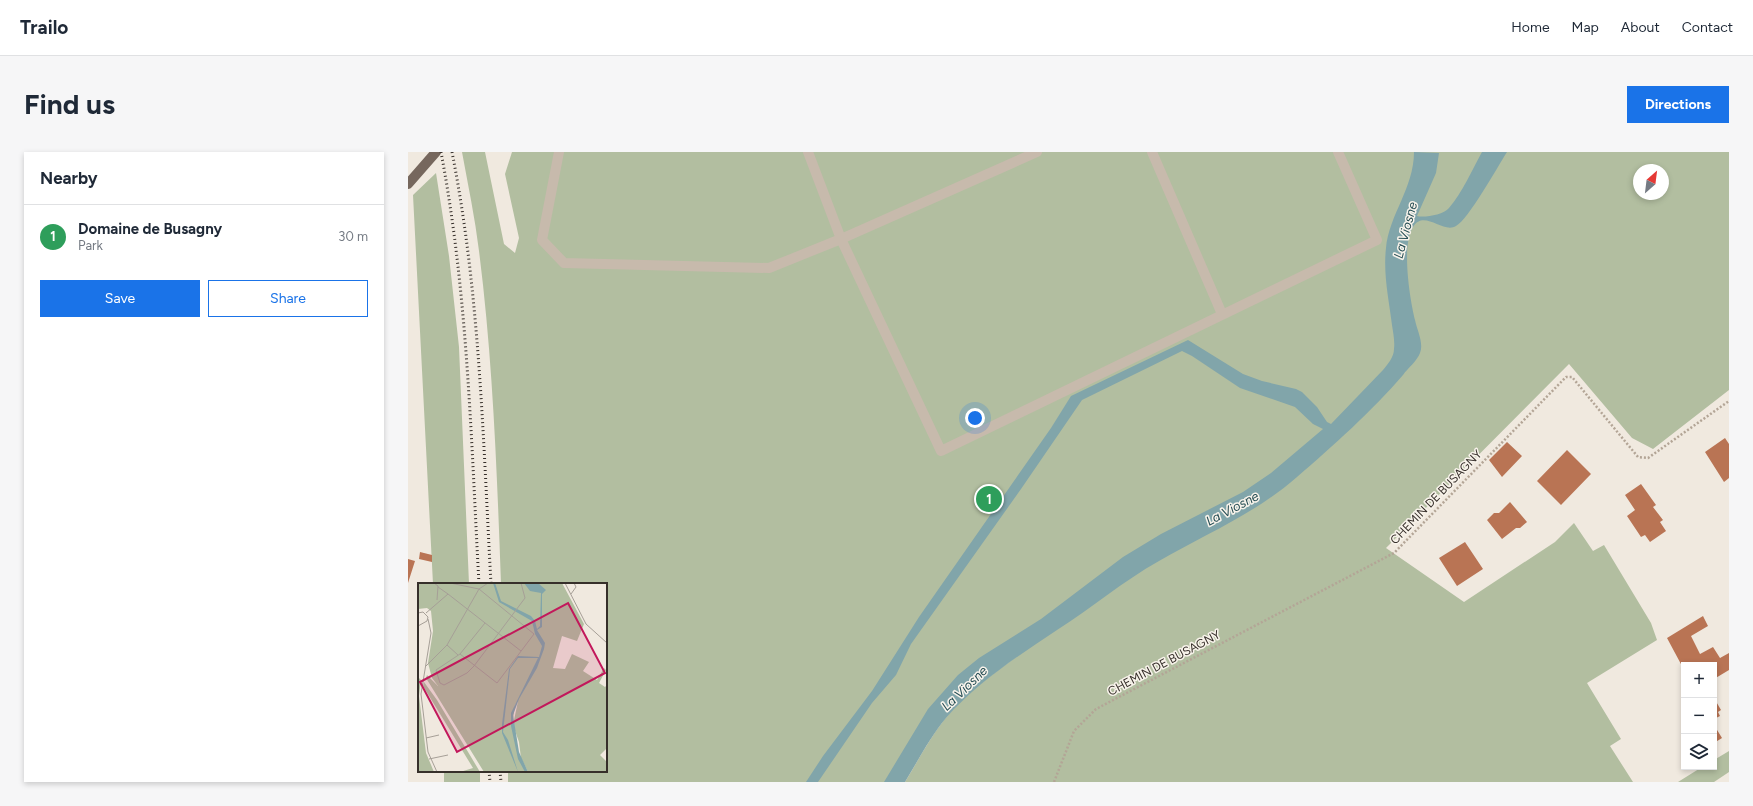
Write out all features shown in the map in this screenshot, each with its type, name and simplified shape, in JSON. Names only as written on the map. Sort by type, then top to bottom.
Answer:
[{"type":"main road","points":[[408,184],[436,152]]},
{"type":"lane","points":[[559,152],[542,240],[564,263],[769,268],[841,239],[1037,152]]},
{"type":"lane","points":[[808,152],[841,239],[941,451],[1377,240],[1338,152]]},
{"type":"lane","points":[[1152,152],[1222,314]]},
{"type":"path","name":"CHEMIN DE BUSAGNY","points":[[1054,782],[1074,731],[1096,709],[1394,553],[1566,377],[1572,378],[1638,458],[1648,458],[1729,401]]},
{"type":"green space","points":[[462,152],[485,152],[504,244],[515,253],[519,238],[505,174],[512,152],[1729,152],[1729,390],[1653,449],[1632,438],[1569,364],[1386,548],[1464,602],[1555,542],[1574,523],[1593,551],[1604,545],[1651,623],[1657,640],[1587,683],[1621,739],[1610,746],[1633,782],[905,782],[933,735],[953,710],[981,683],[1023,652],[980,670],[894,782],[508,782],[508,772],[607,772],[607,583],[501,583],[491,375],[484,292],[477,239]]},
{"type":"green space","points":[[436,173],[449,256],[459,347],[469,583],[433,583],[413,195]]},
{"type":"green space","points":[[1729,751],[1729,772],[1714,782],[1678,782],[1697,770],[1717,770],[1717,758]]},
{"type":"green space","points":[[444,772],[480,772],[480,782],[444,782]]},
{"type":"water","name":"La Viosne","points":[[1414,152],[1439,153],[1436,173],[1417,216],[1424,217],[1438,214],[1449,208],[1463,188],[1482,152],[1507,152],[1475,204],[1468,214],[1456,226],[1451,228],[1445,227],[1423,220],[1417,222],[1413,227],[1409,235],[1407,259],[1411,300],[1421,341],[1421,349],[1415,362],[1379,401],[1352,428],[1281,490],[1265,502],[1146,569],[999,670],[958,705],[940,725],[905,782],[884,782],[928,709],[958,675],[979,658],[1041,619],[1123,557],[1161,534],[1243,492],[1271,473],[1323,429],[1313,424],[1295,407],[1240,388],[1182,351],[1082,400],[911,644],[896,675],[872,703],[818,782],[806,782],[823,756],[872,691],[919,617],[1051,428],[1071,396],[1188,340],[1243,374],[1302,392],[1317,407],[1327,422],[1331,424],[1383,370],[1394,352],[1394,340],[1386,277],[1386,248],[1392,224],[1410,178]]},
{"type":"building","points":[[1725,438],[1729,444],[1729,478],[1724,482],[1705,452]]},
{"type":"building","points":[[1507,442],[1522,456],[1502,477],[1489,460]]},
{"type":"building","points":[[1567,450],[1591,474],[1561,505],[1537,481]]},
{"type":"building","points":[[1641,484],[1656,505],[1653,507],[1663,520],[1660,522],[1666,531],[1650,542],[1645,535],[1641,537],[1627,516],[1635,510],[1625,495]]},
{"type":"building","points":[[1510,502],[1527,522],[1520,528],[1516,528],[1502,539],[1487,520],[1494,513],[1499,513]]},
{"type":"building","points":[[1465,542],[1483,569],[1457,586],[1439,558]]},
{"type":"building","points":[[420,552],[432,555],[432,562],[419,559]]},
{"type":"building","points":[[408,559],[415,561],[408,583]]},
{"type":"building","points":[[1703,616],[1708,626],[1691,636],[1700,654],[1713,647],[1720,658],[1729,653],[1729,670],[1717,677],[1717,662],[1681,662],[1681,664],[1667,638]]},
{"type":"building","points":[[1717,703],[1721,710],[1718,712],[1720,716],[1717,718]]},
{"type":"building","points":[[1717,730],[1722,738],[1717,741]]},
{"type":"railway","points":[[441,152],[450,206],[463,314],[471,422],[479,583]]},
{"type":"railway","points":[[452,152],[469,259],[475,313],[483,421],[491,583]]},
{"type":"railway","points":[[489,772],[490,782]]},
{"type":"railway","points":[[500,772],[501,782]]},
{"type":"place","name":"Domaine de Busagny","points":[[989,499]]}]
